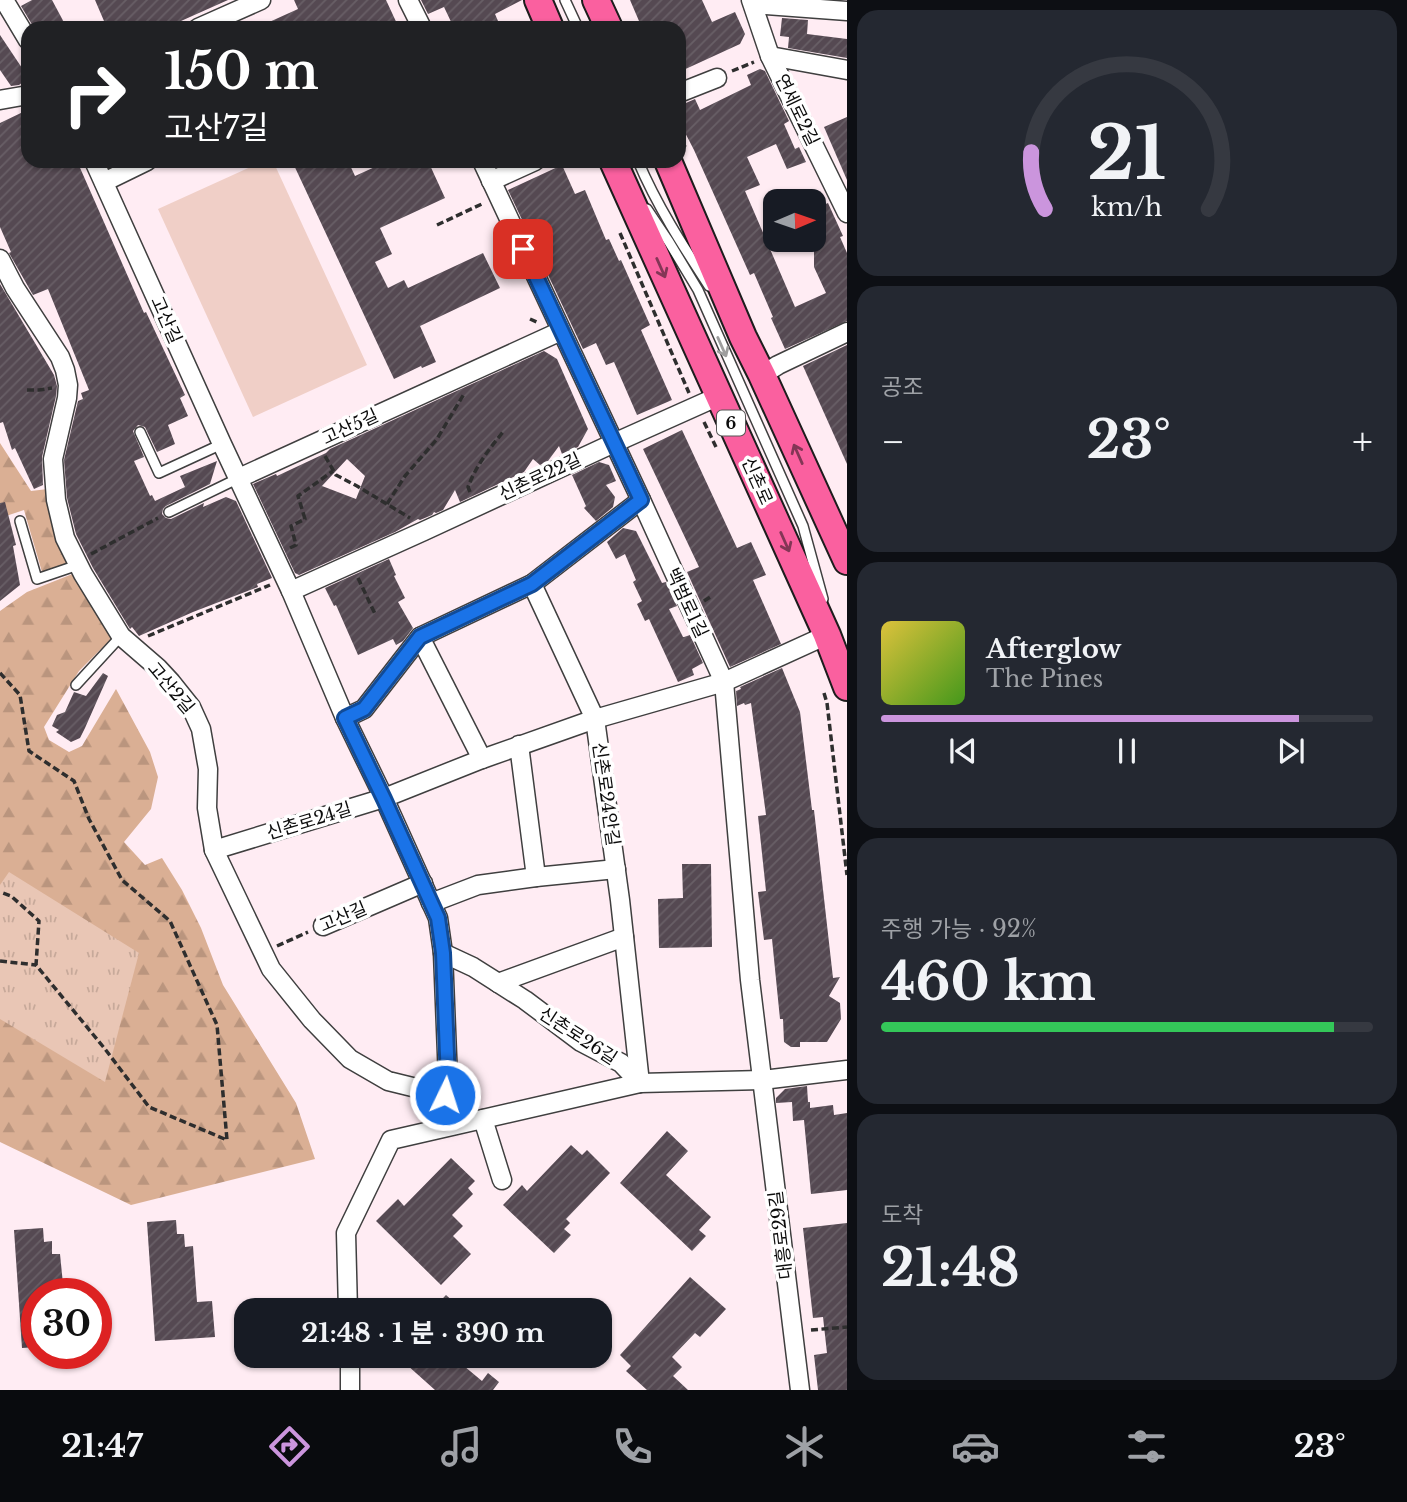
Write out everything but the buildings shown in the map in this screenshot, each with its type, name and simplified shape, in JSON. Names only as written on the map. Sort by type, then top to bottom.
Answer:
[{"type":"main road","points":[[538,0],[547,21]]},
{"type":"main road","points":[[596,0],[606,21]]},
{"type":"main road","name":"신촌로","points":[[617,168],[827,635],[839,687]]},
{"type":"main road","points":[[671,168],[743,337],[847,561]]},
{"type":"street","points":[[214,21],[261,0]]},
{"type":"street","points":[[408,0],[418,21]]},
{"type":"street","points":[[7,1],[21,27]]},
{"type":"street","name":"연세로2길","points":[[847,11],[752,2],[770,56],[847,213]]},
{"type":"street","points":[[770,56],[847,69]]},
{"type":"street","points":[[686,90],[717,78]]},
{"type":"street","points":[[0,100],[21,96]]},
{"type":"street","name":"고산길","points":[[97,168],[438,918],[443,953],[448,1080],[445,1095]]},
{"type":"street","points":[[104,182],[133,168]]},
{"type":"street","name":"백범로1길","points":[[485,168],[724,682],[750,980],[762,1080]]},
{"type":"street","points":[[491,181],[520,168]]},
{"type":"street","name":"고산2길","points":[[0,259],[15,288],[60,357],[65,370],[67,398],[53,459],[59,520],[65,538],[113,625],[125,640],[171,682],[191,707],[201,729],[208,769],[207,808],[214,850],[271,969],[350,1059],[388,1081],[445,1095]]},
{"type":"street","name":"고산5길","points":[[239,478],[561,331]]},
{"type":"street","points":[[762,375],[847,332]]},
{"type":"street","name":"신촌로22길","points":[[288,585],[351,564],[719,397]]},
{"type":"street","points":[[345,718],[364,709],[420,637],[532,584],[641,500]]},
{"type":"street","points":[[532,584],[595,719]]},
{"type":"street","name":"신촌로24길","points":[[214,850],[384,799],[482,759],[595,719],[724,682],[827,635]]},
{"type":"street","points":[[420,637],[482,759]]},
{"type":"street","name":"신촌로24안길","points":[[595,719],[616,869],[640,1083]]},
{"type":"street","points":[[519,746],[536,877]]},
{"type":"street","name":"신촌로24안길","points":[[431,902],[478,885],[616,869]]},
{"type":"street","name":"고산길","points":[[323,926],[423,883]]},
{"type":"street","points":[[498,983],[624,937]]},
{"type":"street","name":"신촌로26길","points":[[443,953],[473,967],[525,1000],[581,1042],[621,1063],[640,1083]]},
{"type":"street","points":[[348,1298],[346,1233],[391,1140],[640,1083],[762,1080],[847,1070]]},
{"type":"street","name":"대흥로29길","points":[[762,1080],[800,1390]]},
{"type":"street","points":[[483,1119],[502,1180]]},
{"type":"street","points":[[350,1368],[351,1390]]},
{"type":"lane","points":[[565,0],[575,21]]},
{"type":"lane","points":[[619,168],[698,290],[803,526],[839,687]]},
{"type":"lane","points":[[641,168],[678,239],[743,337]]},
{"type":"lane","points":[[140,432],[159,473],[222,444]]},
{"type":"lane","points":[[169,512],[239,478]]},
{"type":"lane","points":[[20,521],[37,579],[78,565]]},
{"type":"lane","points":[[76,685],[125,640]]},
{"type":"path","points":[[717,78],[770,56]]},
{"type":"path","points":[[437,225],[485,202]]},
{"type":"path","points":[[615,223],[690,395]]},
{"type":"path","points":[[387,504],[405,476],[438,439],[462,399],[466,391],[462,376]]},
{"type":"path","points":[[27,390],[57,387]]},
{"type":"path","name":"신촌로22길","points":[[476,507],[468,487],[472,475],[488,449],[503,432]]},
{"type":"path","points":[[319,442],[336,475],[407,515],[424,531]]},
{"type":"path","points":[[274,555],[296,545],[291,526],[305,519],[298,496],[333,471]]},
{"type":"path","points":[[100,550],[169,512]]},
{"type":"path","points":[[351,564],[376,616]]},
{"type":"path","points":[[125,640],[288,585]]},
{"type":"path","points":[[0,673],[20,695],[29,751],[74,781],[89,819],[122,880],[170,921],[216,1025],[227,1140],[149,1107],[36,965],[39,922],[11,896],[0,892]]},
{"type":"path","points":[[839,687],[829,716],[847,875]]},
{"type":"path","name":"고산길","points":[[262,952],[323,926]]},
{"type":"path","points":[[0,961],[36,965]]},
{"type":"path","points":[[793,1331],[847,1327]]},
{"type":"green space","points":[[0,443],[31,491],[48,489],[69,564],[42,572],[24,510],[0,518]]},
{"type":"green space","points":[[75,573],[94,611],[113,637],[79,671],[44,727],[49,740],[69,752],[82,746],[116,689],[150,752],[158,777],[151,809],[124,842],[145,865],[162,858],[182,890],[201,928],[223,985],[296,1103],[315,1159],[131,1205],[0,1142],[0,611],[27,592]]},
{"type":"green space","points":[[9,872],[139,953],[105,1082],[0,1019],[0,885]]},
{"type":"shaded area","points":[[249,168],[276,168],[367,365],[253,417],[158,209]]},
{"type":"route","points":[[445,1095],[448,1080],[443,953],[438,918],[345,718],[364,709],[420,637],[532,584],[641,500],[523,249]]}]
